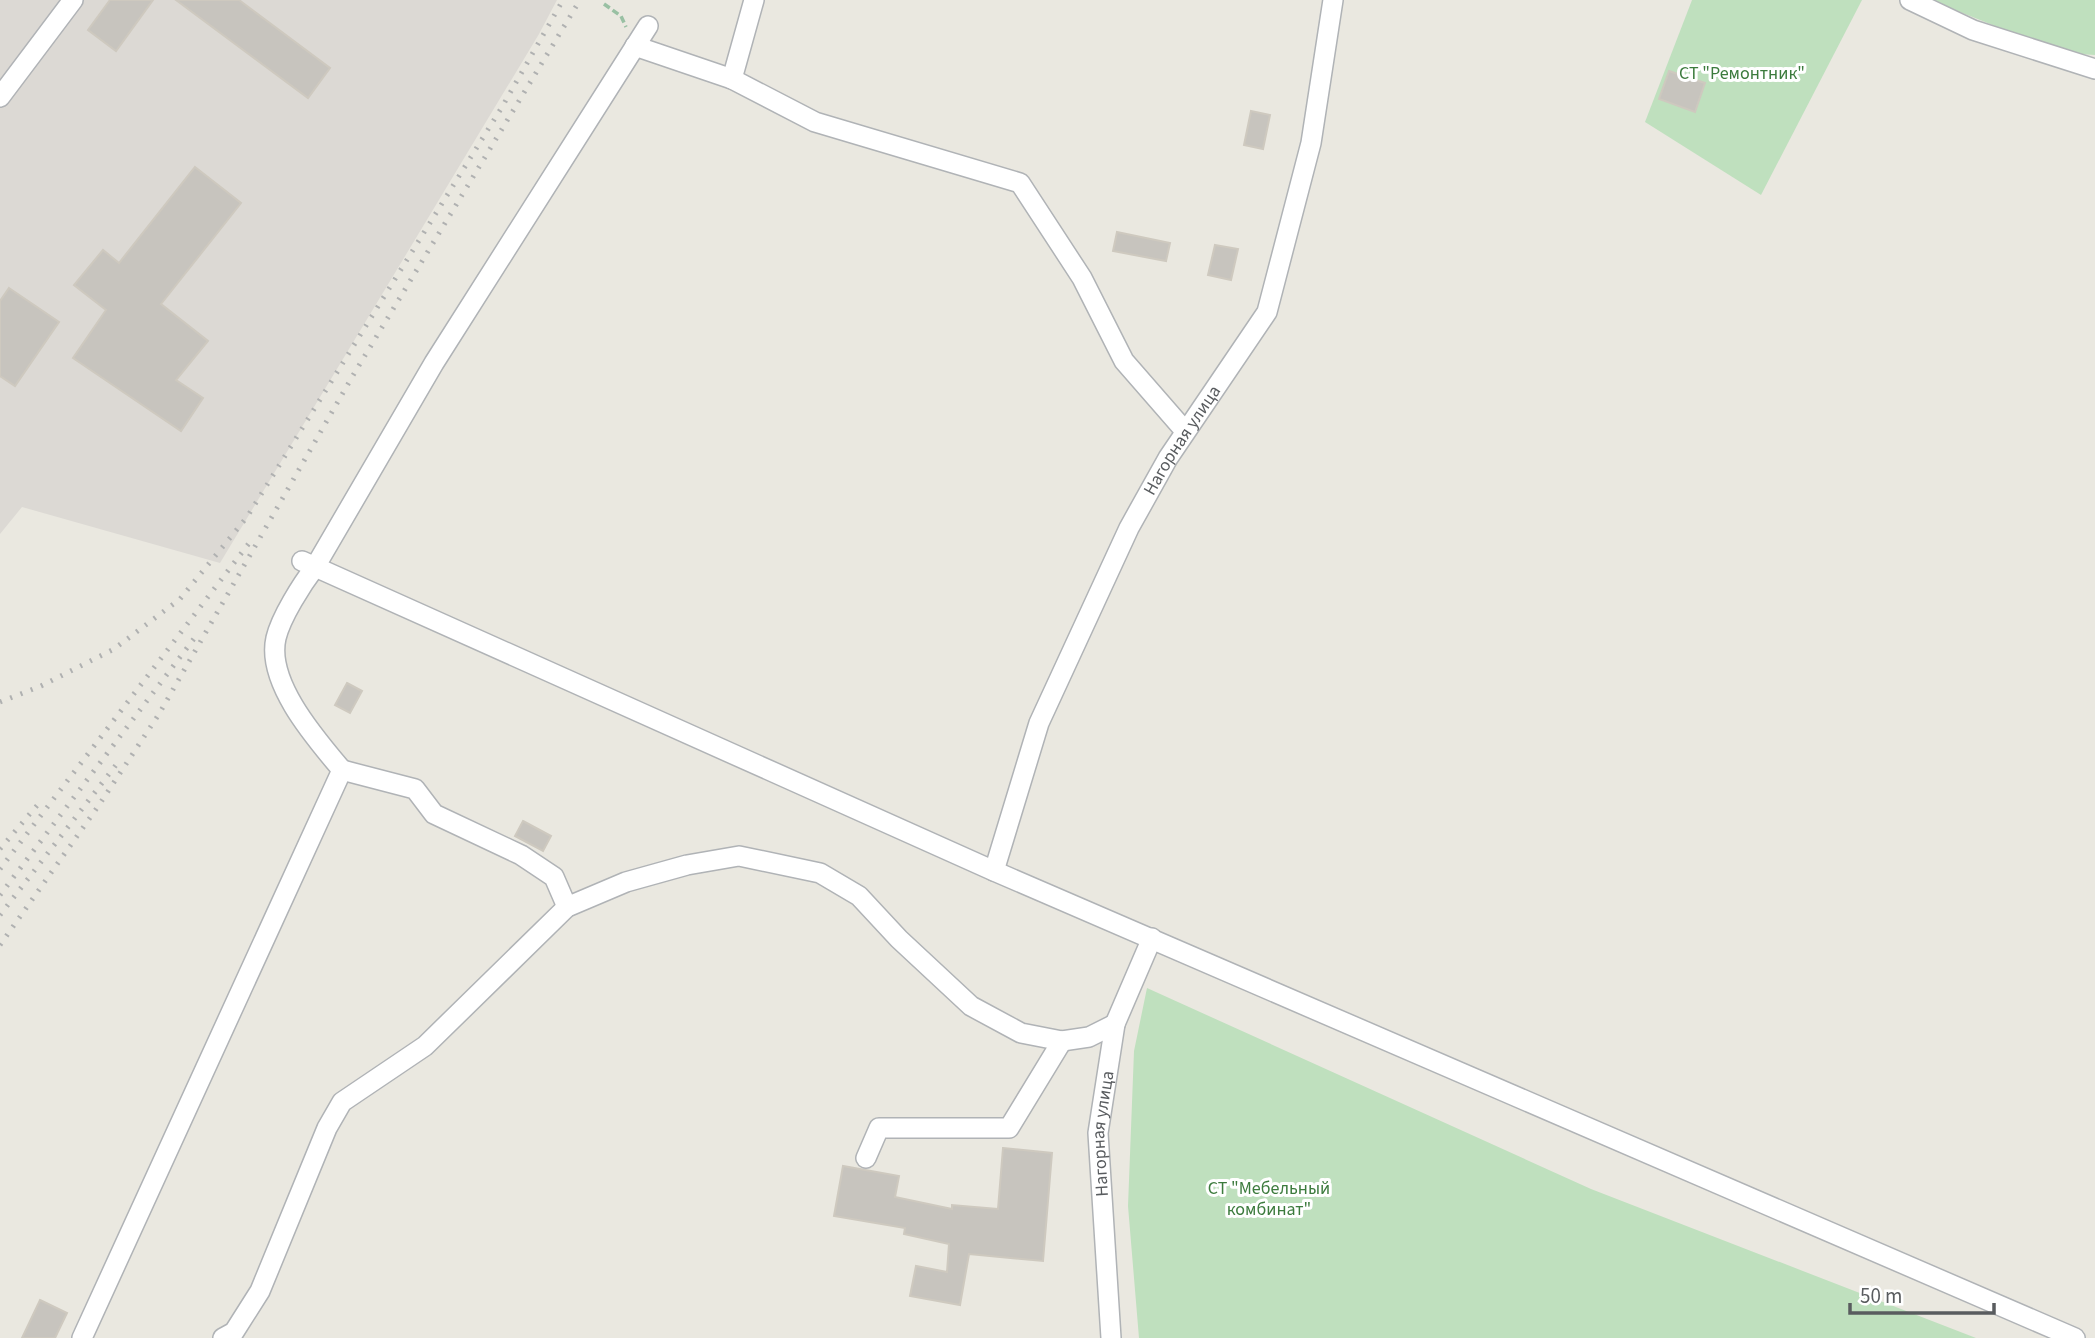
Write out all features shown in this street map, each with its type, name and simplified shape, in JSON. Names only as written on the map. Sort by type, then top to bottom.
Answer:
[{"type":"street","points":[[0,97],[73,0]]},
{"type":"street","points":[[732,79],[754,0]]},
{"type":"street","name":"Нагорная улица","points":[[994,871],[1039,723],[1129,528],[1185,431],[1267,312],[1311,143],[1332,0]]},
{"type":"street","points":[[1910,0],[1973,30],[2095,69]]},
{"type":"street","points":[[567,907],[555,877],[521,855],[434,814],[415,789],[342,770],[307,725],[278,677],[276,638],[309,564],[648,26]]},
{"type":"street","points":[[635,46],[732,79],[815,122],[1020,183],[1082,278],[1124,361],[1185,431]]},
{"type":"street","points":[[309,564],[994,871],[2075,1338]]},
{"type":"street","points":[[82,1338],[342,770]]},
{"type":"street","points":[[223,1338],[234,1332],[260,1291],[327,1128],[342,1102],[425,1046],[567,907],[626,882],[687,865],[739,856],[808,869],[859,896],[899,939],[971,1006],[1021,1034],[1062,1041],[1089,1037],[1115,1024]]},
{"type":"street","name":"Нагорная улица","points":[[1111,1338],[1098,1133],[1115,1024],[1152,937]]},
{"type":"street","points":[[866,1158],[879,1128],[1009,1128],[1062,1041]]},
{"type":"path","points":[[604,4],[621,16],[635,46]]},
{"type":"shaded area","points":[[0,0],[557,0],[220,563],[22,507],[0,534]]},
{"type":"green space","name":"СТ \"Ремонтник\"","points":[[1692,0],[1862,0],[1761,195],[1645,122]]},
{"type":"green space","points":[[1930,0],[2095,0],[2095,55],[2063,53]]},
{"type":"green space","name":"СТ \"Мебельный комбинат\"","points":[[1147,988],[1591,1189],[1976,1338],[1139,1338],[1128,1206],[1134,1051]]},
{"type":"building","points":[[110,0],[153,0],[116,51],[88,30]]},
{"type":"building","points":[[176,0],[239,0],[330,68],[308,98]]},
{"type":"building","points":[[1669,71],[1705,83],[1695,112],[1659,99]]},
{"type":"building","points":[[1251,111],[1270,115],[1263,149],[1244,145]]},
{"type":"building","points":[[195,167],[241,203],[161,304],[208,341],[176,380],[203,398],[181,431],[73,358],[106,310],[74,285],[103,250],[119,263]]},
{"type":"building","points":[[1117,232],[1170,243],[1166,261],[1113,251]]},
{"type":"building","points":[[1215,245],[1238,249],[1231,280],[1208,275]]},
{"type":"building","points":[[9,288],[59,322],[15,386],[0,376],[0,301]]},
{"type":"building","points":[[347,683],[362,691],[350,713],[335,705]]},
{"type":"building","points":[[523,821],[551,836],[543,851],[515,836]]},
{"type":"building","points":[[1003,1148],[1052,1153],[1043,1261],[969,1254],[960,1305],[910,1296],[916,1266],[947,1272],[949,1244],[904,1234],[905,1228],[834,1216],[843,1166],[899,1176],[895,1197],[952,1209],[952,1205],[998,1209]]},
{"type":"building","points":[[40,1300],[67,1313],[55,1338],[22,1338]]},
{"type":"railway","points":[[0,702],[41,686],[114,649],[180,599],[247,517],[502,107],[563,0]]},
{"type":"railway","points":[[0,945],[99,805],[159,714],[352,377],[580,0]]},
{"type":"railway","points":[[0,869],[253,538]]},
{"type":"railway","points":[[0,895],[196,636]]},
{"type":"railway","points":[[0,915],[116,765]]},
{"type":"railway","points":[[0,849],[40,802]]}]
